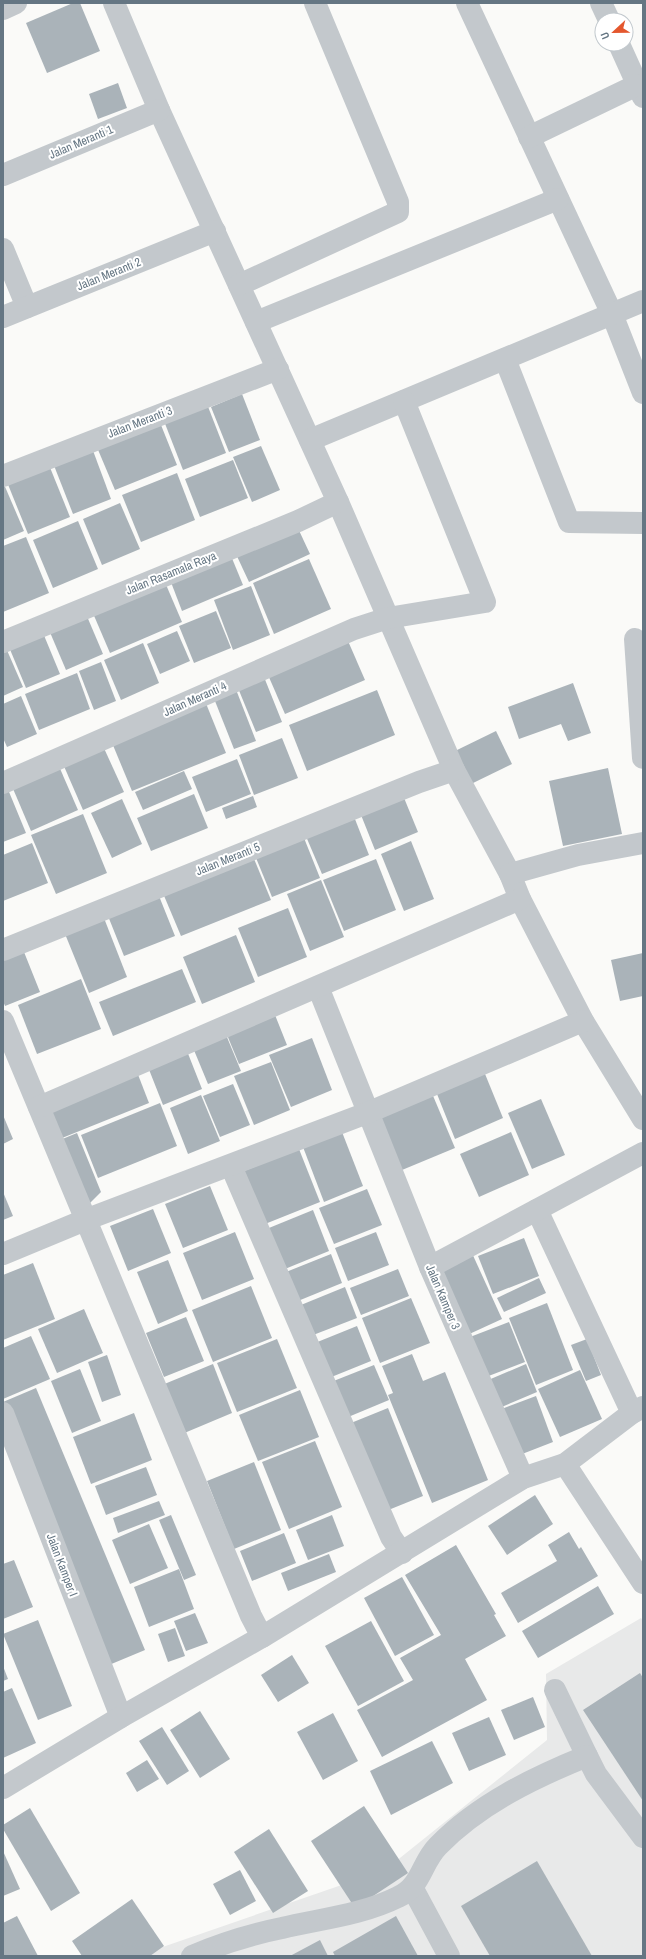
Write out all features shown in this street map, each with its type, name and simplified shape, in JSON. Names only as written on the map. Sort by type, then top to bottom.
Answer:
[{"type":"street","points":[[3,9],[16,3]]},
{"type":"street","points":[[114,3],[160,110],[338,502],[454,770],[510,874],[520,899],[583,1021],[643,1119]]},
{"type":"street","points":[[239,285],[398,212],[398,202],[315,3]]},
{"type":"street","points":[[467,3],[612,314],[643,394]]},
{"type":"street","points":[[529,137],[640,91],[623,52]]},
{"type":"street","name":"Jalan Meranti 1","points":[[3,175],[160,110]]},
{"type":"street","points":[[256,322],[558,199]]},
{"type":"street","name":"Jalan Meranti 2","points":[[3,317],[215,231]]},
{"type":"street","points":[[3,249],[27,307]]},
{"type":"street","points":[[310,440],[643,301]]},
{"type":"street","points":[[505,359],[569,522],[643,523]]},
{"type":"street","name":"Jalan Meranti 3","points":[[3,476],[278,369]]},
{"type":"street","name":"Jalan Meranti 4","points":[[3,783],[354,629],[388,618],[485,602],[404,401]]},
{"type":"street","name":"Jalan Rasamala Raya","points":[[3,642],[298,521],[338,502]]},
{"type":"street","points":[[635,639],[643,758]]},
{"type":"street","name":"Jalan Meranti 5","points":[[3,950],[419,782],[454,770]]},
{"type":"street","points":[[510,874],[599,851],[643,843]]},
{"type":"street","points":[[39,1107],[520,899]]},
{"type":"street","name":"Jalan Kamper 3","points":[[318,987],[430,1267],[523,1478]]},
{"type":"street","points":[[3,1021],[248,1609],[262,1637]]},
{"type":"street","points":[[3,1254],[86,1220],[368,1113],[583,1021]]},
{"type":"street","points":[[430,1267],[643,1153]]},
{"type":"street","points":[[231,1166],[391,1537],[402,1553]]},
{"type":"street","points":[[3,1788],[121,1717],[262,1637],[523,1478],[565,1464],[637,1410],[537,1210]]},
{"type":"street","name":"Jalan Kamper I","points":[[3,1413],[121,1717]]},
{"type":"street","points":[[565,1464],[643,1583]]},
{"type":"street","points":[[555,1690],[596,1774],[643,1838]]},
{"type":"street","points":[[192,1956],[279,1928],[366,1910],[398,1897],[413,1889],[437,1847],[479,1811],[537,1777],[587,1756]]},
{"type":"street","points":[[413,1889],[449,1956]]},
{"type":"shaded area","points":[[641,1618],[643,1621],[643,1956],[146,1956],[154,1950],[385,1870],[547,1740],[546,1674]]},
{"type":"building","points":[[73,3],[80,3],[100,51],[47,73],[26,23]]},
{"type":"building","points":[[118,83],[127,108],[98,119],[89,94]]},
{"type":"building","points":[[242,394],[260,440],[229,452],[211,407]]},
{"type":"building","points":[[207,404],[226,453],[183,470],[164,421]]},
{"type":"building","points":[[159,420],[177,465],[115,490],[96,445]]},
{"type":"building","points":[[261,446],[280,490],[252,502],[233,457]]},
{"type":"building","points":[[92,448],[111,499],[73,514],[53,463]]},
{"type":"building","points":[[233,460],[248,498],[200,517],[185,479]]},
{"type":"building","points":[[49,465],[70,517],[28,534],[7,482]]},
{"type":"building","points":[[177,473],[195,520],[141,542],[122,495]]},
{"type":"building","points":[[3,482],[24,531],[3,540]]},
{"type":"building","points":[[120,503],[140,549],[102,565],[83,519]]},
{"type":"building","points":[[78,521],[98,569],[53,588],[33,540]]},
{"type":"building","points":[[296,524],[310,554],[249,582],[235,552]]},
{"type":"building","points":[[26,537],[49,593],[3,612],[3,546]]},
{"type":"building","points":[[229,551],[243,585],[182,611],[169,577]]},
{"type":"building","points":[[309,559],[331,609],[274,634],[253,583]]},
{"type":"building","points":[[164,580],[182,622],[110,653],[92,611]]},
{"type":"building","points":[[251,586],[270,635],[233,650],[214,600]]},
{"type":"building","points":[[216,611],[231,648],[194,663],[179,626]]},
{"type":"building","points":[[86,614],[103,654],[66,670],[49,630]]},
{"type":"building","points":[[177,631],[190,661],[160,674],[147,644]]},
{"type":"building","points":[[43,633],[60,674],[26,688],[9,647]]},
{"type":"building","points":[[348,641],[365,680],[285,714],[268,675]]},
{"type":"building","points":[[143,643],[159,683],[121,700],[104,660]]},
{"type":"building","points":[[6,648],[23,687],[3,696],[3,649]]},
{"type":"building","points":[[101,662],[116,701],[94,710],[79,671]]},
{"type":"building","points":[[77,673],[90,709],[39,730],[25,694]]},
{"type":"building","points":[[264,677],[282,722],[256,732],[238,688]]},
{"type":"building","points":[[573,683],[591,733],[568,741],[561,724],[519,739],[508,707]]},
{"type":"building","points":[[235,687],[256,741],[234,749],[213,696]]},
{"type":"building","points":[[377,690],[395,735],[307,771],[289,725]]},
{"type":"building","points":[[21,696],[37,734],[7,747],[3,738],[3,704]]},
{"type":"building","points":[[205,701],[226,753],[132,791],[110,738]]},
{"type":"building","points":[[496,731],[512,764],[471,784],[455,751]]},
{"type":"building","points":[[282,738],[298,778],[254,795],[239,755]]},
{"type":"building","points":[[103,746],[124,792],[83,810],[63,764]]},
{"type":"building","points":[[237,759],[251,794],[206,812],[192,777]]},
{"type":"building","points":[[58,764],[78,810],[31,831],[11,784]]},
{"type":"building","points":[[608,768],[622,834],[563,846],[549,781]]},
{"type":"building","points":[[184,771],[192,789],[143,810],[135,792]]},
{"type":"building","points":[[7,787],[26,833],[3,842],[3,788]]},
{"type":"building","points":[[402,793],[418,832],[375,850],[359,810]]},
{"type":"building","points":[[194,794],[208,828],[151,851],[137,818]]},
{"type":"building","points":[[253,796],[257,807],[226,819],[222,808]]},
{"type":"building","points":[[122,799],[142,844],[112,858],[91,813]]},
{"type":"building","points":[[83,814],[107,873],[56,894],[31,835]]},
{"type":"building","points":[[353,814],[369,855],[322,874],[305,834]]},
{"type":"building","points":[[302,833],[320,878],[272,897],[254,853]]},
{"type":"building","points":[[411,841],[434,899],[404,911],[381,854]]},
{"type":"building","points":[[32,843],[48,883],[3,901],[3,855]]},
{"type":"building","points":[[252,854],[271,900],[181,936],[162,891]]},
{"type":"building","points":[[376,859],[396,910],[344,931],[323,880]]},
{"type":"building","points":[[321,880],[344,937],[310,951],[287,894]]},
{"type":"building","points":[[157,891],[175,936],[124,956],[106,911]]},
{"type":"building","points":[[288,908],[307,957],[258,977],[238,928]]},
{"type":"building","points":[[102,913],[127,977],[89,993],[63,929]]},
{"type":"building","points":[[236,935],[255,982],[202,1004],[183,957]]},
{"type":"building","points":[[22,947],[40,992],[5,1006],[3,1001],[3,955]]},
{"type":"building","points":[[643,953],[643,996],[620,1001],[611,960]]},
{"type":"building","points":[[182,969],[196,1002],[113,1036],[99,1002]]},
{"type":"building","points":[[81,979],[101,1029],[37,1054],[18,1005]]},
{"type":"building","points":[[273,1010],[287,1045],[239,1064],[225,1030]]},
{"type":"building","points":[[224,1030],[241,1071],[208,1084],[191,1043]]},
{"type":"building","points":[[312,1038],[332,1090],[291,1107],[269,1055]]},
{"type":"building","points":[[185,1046],[202,1089],[163,1105],[146,1062]]},
{"type":"building","points":[[271,1062],[290,1110],[254,1125],[234,1076]]},
{"type":"building","points":[[483,1069],[503,1118],[455,1139],[435,1089]]},
{"type":"building","points":[[137,1072],[149,1103],[62,1138],[49,1107]]},
{"type":"building","points":[[233,1084],[250,1125],[220,1137],[203,1096]]},
{"type":"building","points":[[431,1091],[455,1148],[402,1170],[378,1113]]},
{"type":"building","points":[[201,1095],[220,1141],[188,1154],[170,1108]]},
{"type":"building","points":[[541,1099],[565,1155],[532,1169],[508,1113]]},
{"type":"building","points":[[160,1103],[177,1146],[98,1178],[81,1135]]},
{"type":"building","points":[[3,1115],[13,1139],[3,1144]]},
{"type":"building","points":[[342,1132],[363,1186],[324,1202],[303,1147]]},
{"type":"building","points":[[511,1132],[529,1175],[479,1197],[460,1154]]},
{"type":"building","points":[[77,1133],[101,1192],[86,1207],[60,1140]]},
{"type":"building","points":[[299,1149],[320,1202],[260,1226],[239,1173]]},
{"type":"building","points":[[210,1186],[228,1230],[183,1248],[165,1204]]},
{"type":"building","points":[[367,1189],[382,1225],[334,1244],[319,1208]]},
{"type":"building","points":[[3,1192],[13,1216],[3,1220]]},
{"type":"building","points":[[153,1209],[171,1253],[128,1271],[110,1226]]},
{"type":"building","points":[[313,1210],[329,1251],[280,1271],[264,1230]]},
{"type":"building","points":[[235,1232],[254,1279],[202,1300],[183,1253]]},
{"type":"building","points":[[376,1232],[389,1265],[348,1281],[335,1248]]},
{"type":"building","points":[[524,1238],[539,1276],[493,1294],[478,1256]]},
{"type":"building","points":[[471,1251],[502,1319],[465,1336],[435,1268]]},
{"type":"building","points":[[331,1254],[342,1283],[293,1303],[281,1274]]},
{"type":"building","points":[[168,1260],[188,1311],[158,1324],[137,1272]]},
{"type":"building","points":[[33,1263],[55,1319],[3,1340],[3,1275]]},
{"type":"building","points":[[398,1269],[409,1296],[361,1315],[350,1288]]},
{"type":"building","points":[[539,1278],[546,1293],[504,1312],[497,1298]]},
{"type":"building","points":[[251,1286],[272,1338],[213,1362],[192,1310]]},
{"type":"building","points":[[345,1287],[357,1318],[308,1337],[296,1307]]},
{"type":"building","points":[[411,1298],[430,1343],[380,1363],[362,1318]]},
{"type":"building","points":[[547,1303],[573,1370],[536,1385],[509,1318]]},
{"type":"building","points":[[84,1309],[103,1353],[57,1373],[38,1329]]},
{"type":"building","points":[[186,1317],[204,1361],[164,1377],[146,1333]]},
{"type":"building","points":[[509,1322],[525,1362],[486,1377],[470,1337]]},
{"type":"building","points":[[357,1326],[371,1361],[324,1380],[310,1345]]},
{"type":"building","points":[[31,1336],[50,1379],[3,1399],[3,1348]]},
{"type":"building","points":[[277,1339],[297,1388],[237,1412],[217,1363]]},
{"type":"building","points":[[587,1339],[601,1375],[586,1381],[571,1345]]},
{"type":"building","points":[[412,1354],[423,1381],[445,1372],[488,1480],[432,1503],[388,1395],[393,1393],[382,1366]]},
{"type":"building","points":[[107,1355],[121,1395],[102,1402],[88,1362]]},
{"type":"building","points":[[213,1364],[232,1413],[182,1434],[162,1385]]},
{"type":"building","points":[[526,1364],[537,1392],[497,1409],[486,1381]]},
{"type":"building","points":[[374,1365],[389,1400],[341,1420],[326,1384]]},
{"type":"building","points":[[80,1369],[101,1421],[72,1433],[51,1381]]},
{"type":"building","points":[[580,1370],[602,1419],[560,1437],[538,1389]]},
{"type":"building","points":[[36,1388],[145,1650],[109,1665],[3,1410],[3,1402]]},
{"type":"building","points":[[300,1390],[319,1437],[258,1461],[239,1415]]},
{"type":"building","points":[[536,1396],[553,1442],[517,1456],[499,1410]]},
{"type":"building","points":[[388,1408],[423,1496],[381,1513],[346,1425]]},
{"type":"building","points":[[134,1413],[152,1460],[91,1484],[73,1437]]},
{"type":"building","points":[[315,1441],[342,1507],[289,1529],[262,1462]]},
{"type":"building","points":[[254,1462],[281,1530],[234,1549],[207,1481]]},
{"type":"building","points":[[146,1467],[157,1495],[106,1515],[95,1486]]},
{"type":"building","points":[[535,1495],[553,1524],[507,1555],[488,1526]]},
{"type":"building","points":[[159,1501],[165,1515],[118,1533],[113,1518]]},
{"type":"building","points":[[171,1515],[196,1575],[184,1580],[159,1520]]},
{"type":"building","points":[[332,1515],[344,1546],[308,1560],[296,1530]]},
{"type":"building","points":[[149,1524],[168,1568],[130,1584],[112,1540]]},
{"type":"building","points":[[569,1532],[579,1549],[581,1547],[598,1576],[518,1623],[501,1593],[557,1561],[548,1545]]},
{"type":"building","points":[[284,1533],[296,1563],[252,1581],[240,1551]]},
{"type":"building","points":[[456,1545],[496,1614],[494,1615],[506,1636],[465,1659],[487,1700],[382,1757],[357,1710],[413,1680],[400,1658],[441,1635],[405,1575]]},
{"type":"building","points":[[329,1554],[336,1572],[288,1591],[281,1573]]},
{"type":"building","points":[[14,1560],[33,1607],[3,1619],[3,1564]]},
{"type":"building","points":[[179,1569],[194,1609],[149,1627],[134,1587]]},
{"type":"building","points":[[402,1577],[434,1635],[395,1656],[364,1598]]},
{"type":"building","points":[[598,1586],[614,1614],[538,1658],[522,1631]]},
{"type":"building","points":[[195,1613],[208,1643],[186,1651],[174,1621]]},
{"type":"building","points":[[38,1620],[72,1706],[38,1720],[3,1634]]},
{"type":"building","points":[[371,1621],[404,1681],[358,1706],[325,1646]]},
{"type":"building","points":[[175,1628],[185,1656],[168,1662],[158,1634]]},
{"type":"building","points":[[292,1655],[309,1683],[278,1702],[261,1675]]},
{"type":"building","points":[[3,1666],[8,1679],[3,1681]]},
{"type":"building","points":[[640,1673],[643,1678],[643,1801],[583,1710]]},
{"type":"building","points":[[12,1688],[36,1743],[3,1758],[3,1692]]},
{"type":"building","points":[[533,1697],[545,1727],[514,1740],[501,1710]]},
{"type":"building","points":[[200,1711],[230,1759],[200,1778],[170,1730]]},
{"type":"building","points":[[333,1713],[358,1761],[323,1780],[297,1732]]},
{"type":"building","points":[[489,1717],[506,1755],[469,1771],[452,1733]]},
{"type":"building","points":[[162,1727],[189,1771],[167,1785],[139,1741]]},
{"type":"building","points":[[432,1741],[453,1783],[391,1815],[370,1771]]},
{"type":"building","points":[[147,1760],[159,1779],[137,1792],[126,1773]]},
{"type":"building","points":[[364,1806],[408,1873],[355,1908],[311,1841]]},
{"type":"building","points":[[30,1808],[80,1893],[51,1911],[3,1829],[3,1825]]},
{"type":"building","points":[[269,1829],[308,1891],[273,1913],[234,1852]]},
{"type":"building","points":[[3,1851],[20,1889],[3,1896]]},
{"type":"building","points":[[537,1861],[592,1956],[490,1956],[461,1906]]},
{"type":"building","points":[[240,1870],[256,1901],[230,1915],[213,1884]]},
{"type":"building","points":[[132,1899],[164,1946],[150,1956],[82,1956],[72,1941]]},
{"type":"building","points":[[17,1916],[38,1956],[3,1956],[3,1923]]},
{"type":"building","points":[[396,1916],[418,1956],[335,1956],[333,1952]]},
{"type":"building","points":[[320,1940],[328,1956],[290,1956]]}]
